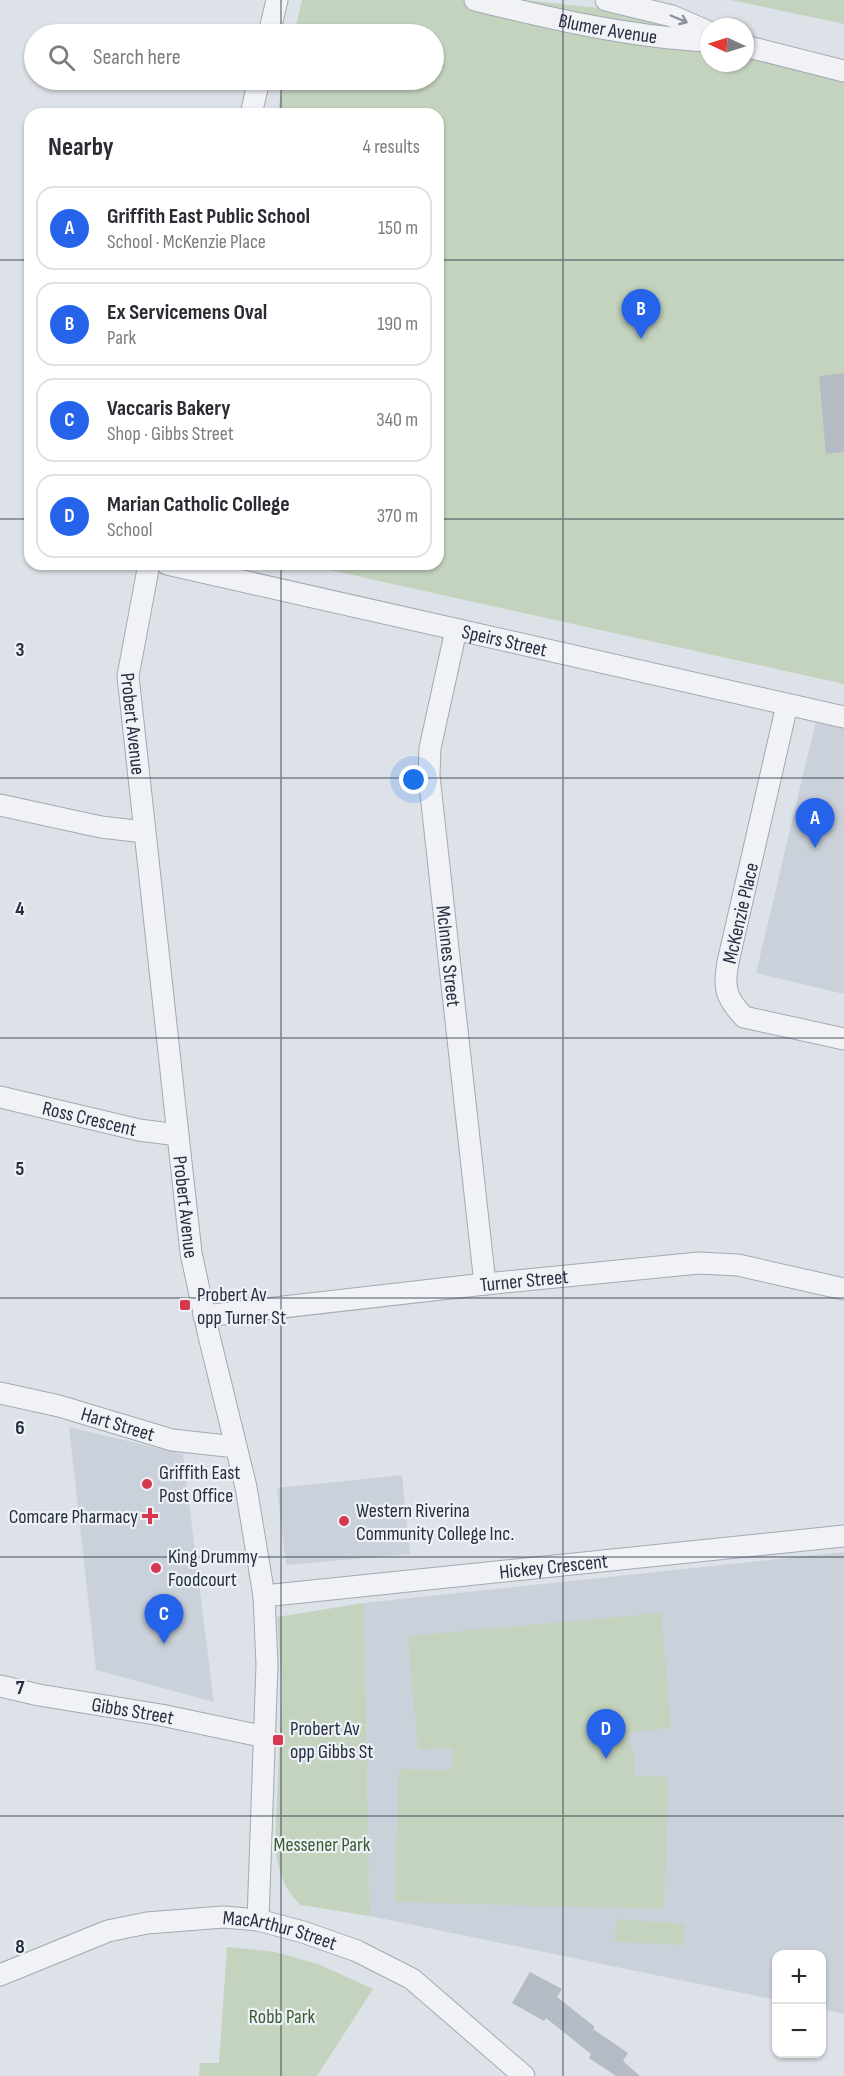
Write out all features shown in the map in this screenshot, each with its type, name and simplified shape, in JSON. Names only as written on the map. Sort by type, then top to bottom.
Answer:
[{"type":"street","points":[[271,24],[277,0]]},
{"type":"street","name":"Blumer Avenue","points":[[475,0],[533,7],[666,39],[700,41]]},
{"type":"street","name":"Blumer Avenue","points":[[606,0],[672,16],[700,28]]},
{"type":"street","points":[[754,48],[844,70]]},
{"type":"street","points":[[252,108],[257,90]]},
{"type":"street","name":"Probert Avenue","points":[[148,570],[128,676],[191,1253],[246,1487],[264,1596],[267,1664],[266,1737],[258,1920]]},
{"type":"street","name":"Speirs Street","points":[[193,570],[844,717]]},
{"type":"street","name":"McInnes Street","points":[[456,630],[430,748],[429,776],[485,1284]]},
{"type":"street","name":"McKenzie Place","points":[[787,705],[728,962],[727,993],[733,1005],[744,1017],[844,1039]]},
{"type":"street","points":[[0,804],[101,827],[144,832]]},
{"type":"street","name":"Ross Crescent","points":[[0,1097],[139,1130],[178,1135]]},
{"type":"street","name":"Turner Street","points":[[204,1316],[485,1284],[699,1263],[738,1265],[844,1289]]},
{"type":"street","name":"Hart Street","points":[[0,1393],[59,1406],[172,1440],[236,1447]]},
{"type":"street","name":"Hickey Crescent","points":[[264,1596],[844,1536]]},
{"type":"street","name":"Gibbs Street","points":[[0,1686],[266,1737]]},
{"type":"street","name":"MacArthur Street","points":[[0,1975],[108,1931],[147,1923],[223,1917],[258,1920],[357,1951],[412,1980],[524,2076]]},
{"type":"shaded area","points":[[817,716],[844,722],[844,994],[756,973]]},
{"type":"shaded area","points":[[69,1427],[183,1454],[214,1702],[96,1670]]},
{"type":"shaded area","name":"Western Riverina Community College Inc.","points":[[402,1475],[410,1554],[286,1565],[277,1488]]},
{"type":"shaded area","points":[[844,1552],[844,2014],[826,2010],[826,1950],[772,1950],[772,1999],[370,1916],[364,1603]]},
{"type":"green space","points":[[302,0],[524,0],[672,16],[700,24],[700,72],[754,72],[754,37],[844,60],[844,684],[330,570],[444,570],[444,108],[278,108],[282,90],[444,90],[444,24],[296,24]]},
{"type":"green space","points":[[731,0],[844,0],[844,24]]},
{"type":"green space","name":"Messener Park","points":[[364,1603],[370,1916],[300,1905],[282,1878],[275,1847],[282,1686],[277,1617]]},
{"type":"green space","points":[[661,1613],[671,1728],[628,1732],[634,1758],[634,1775],[668,1777],[664,1909],[395,1902],[399,1769],[451,1770],[453,1748],[418,1750],[408,1636]]},
{"type":"green space","points":[[616,1919],[685,1924],[684,1945],[615,1942]]},
{"type":"green space","name":"Robb Park","points":[[227,1947],[275,1952],[318,1964],[373,1989],[317,2076],[199,2076],[200,2063],[219,2063]]},
{"type":"building","points":[[844,373],[844,452],[826,454],[819,376]]},
{"type":"building","points":[[530,1972],[562,1989],[557,1997],[595,2027],[593,2029],[628,2053],[623,2061],[640,2076],[616,2076],[589,2058],[591,2054],[546,2018],[544,2021],[512,2003]]},
{"type":"place","name":"Ex Servicemens Oval","points":[[641,339]]},
{"type":"place","name":"Griffith East Public School","points":[[815,848]]},
{"type":"place","name":"Probert Av opp Turner St","points":[[185,1305]]},
{"type":"place","name":"Griffith East Post Office","points":[[147,1484]]},
{"type":"place","name":"Comcare Pharmacy","points":[[150,1516]]},
{"type":"place","name":"Western Riverina Community College Inc.","points":[[344,1521]]},
{"type":"place","name":"King Drummy Foodcourt","points":[[156,1568]]},
{"type":"place","name":"Vaccaris Bakery","points":[[164,1644]]},
{"type":"place","name":"Probert Av opp Gibbs St","points":[[278,1740]]},
{"type":"place","name":"Marian Catholic College","points":[[606,1759]]}]
